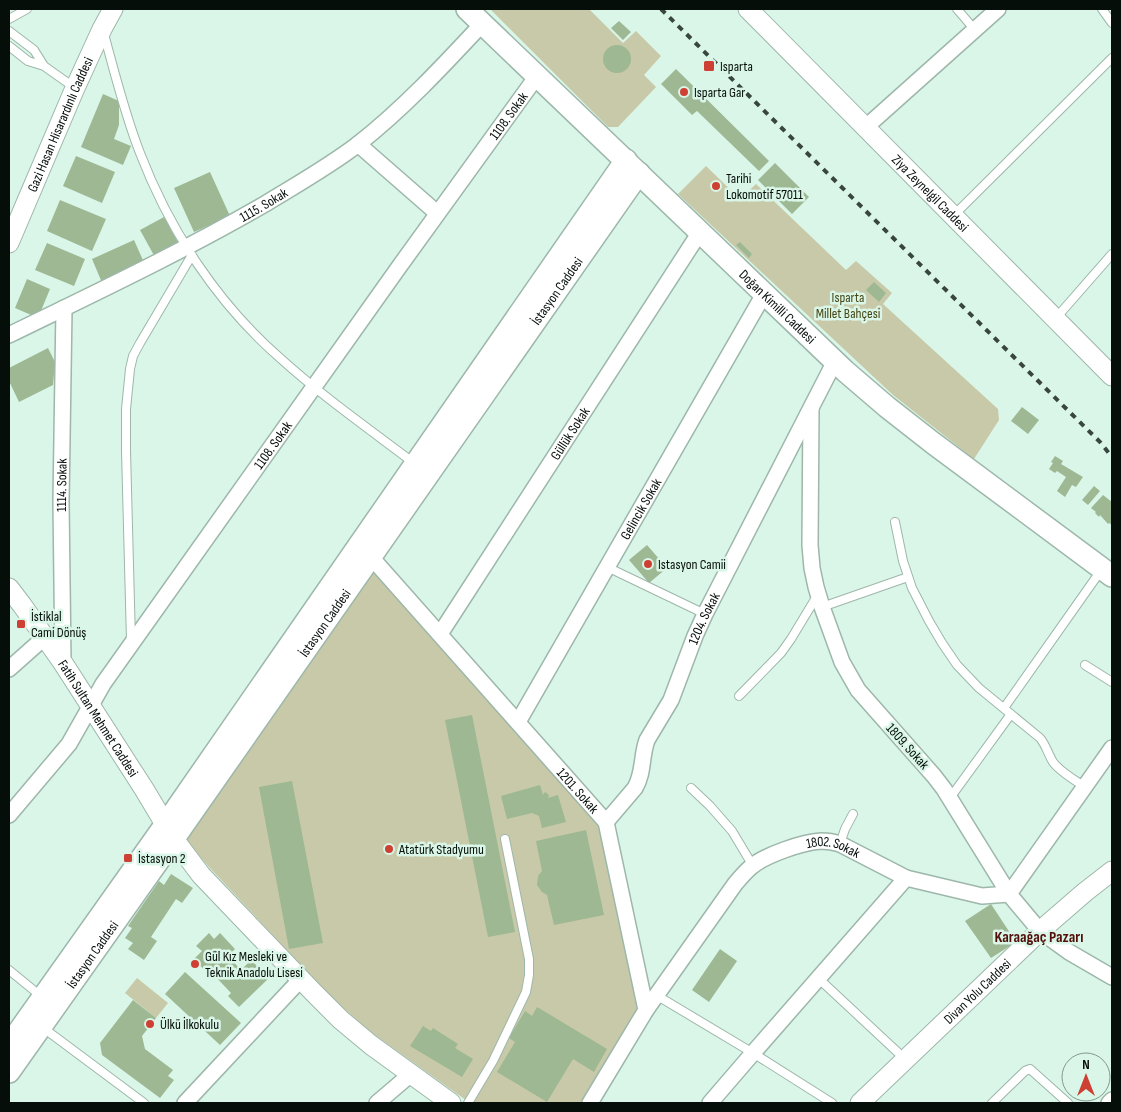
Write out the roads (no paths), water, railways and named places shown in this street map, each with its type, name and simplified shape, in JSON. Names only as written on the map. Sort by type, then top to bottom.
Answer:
[{"type":"main road","name":"Doğan Kimilli Caddesi","points":[[467,9],[764,294],[887,407],[1107,572]]},
{"type":"main road","name":"İstasyon Caddesi","points":[[9,1072],[42,1026],[416,464],[632,167]]},
{"type":"main road","name":"İstasyon Caddesi","points":[[9,1045],[170,832],[371,557],[632,167]]},
{"type":"street","name":"Gazi Hasan Hisarardınlı Caddesi","points":[[9,243],[102,29],[113,9]]},
{"type":"street","name":"Ziya Zeynelgil Caddesi","points":[[748,9],[1112,376]]},
{"type":"street","points":[[866,127],[998,9]]},
{"type":"street","name":"1115. Sokak","points":[[9,336],[152,266],[189,251],[333,162],[358,144],[402,106],[483,23]]},
{"type":"street","name":"1108. Sokak","points":[[9,815],[63,753],[103,684],[313,386],[537,76]]},
{"type":"street","points":[[358,144],[437,213]]},
{"type":"street","name":"Güllük Sokak","points":[[440,634],[700,232]]},
{"type":"street","name":"Gelincik Sokak","points":[[518,722],[764,294]]},
{"type":"street","name":"1114. Sokak","points":[[63,664],[61,502],[64,308]]},
{"type":"street","name":"1204. Sokak","points":[[606,822],[638,783],[646,740],[672,700],[690,649],[706,614],[835,361]]},
{"type":"street","name":"1809. Sokak","points":[[811,409],[810,545],[812,568],[820,601],[842,662],[858,690],[934,776],[950,798],[1010,894]]},
{"type":"street","name":"1201. Sokak","points":[[371,557],[606,822],[646,1010]]},
{"type":"street","name":"Fatih Sultan Mehmet Caddesi","points":[[9,588],[63,664],[170,832],[201,875],[341,1020],[371,1045],[451,1103]]},
{"type":"street","points":[[9,670],[44,637]]},
{"type":"street","points":[[1112,748],[1010,894],[1040,931],[1069,952],[1112,977]]},
{"type":"street","name":"1802. Sokak","points":[[646,1010],[745,872],[780,852],[804,844],[830,841],[840,844],[906,878],[975,895],[1010,894]]},
{"type":"street","name":"Divan Yolu Caddesi","points":[[860,1103],[1040,931],[1112,871]]},
{"type":"street","points":[[710,1103],[906,878]]},
{"type":"street","points":[[185,1103],[301,980]]},
{"type":"street","points":[[590,1103],[646,1010]]},
{"type":"street","points":[[377,1103],[411,1074]]},
{"type":"street","points":[[1109,1103],[1112,1100]]},
{"type":"lane","points":[[9,19],[27,9]]},
{"type":"lane","points":[[957,9],[975,30]]},
{"type":"lane","points":[[1102,9],[1112,23]]},
{"type":"lane","points":[[102,29],[127,116],[140,153],[153,185],[189,251],[226,302],[279,357],[313,386],[416,464]]},
{"type":"lane","points":[[9,31],[34,50],[44,66]]},
{"type":"lane","points":[[9,46],[28,61],[44,66],[76,88]]},
{"type":"lane","points":[[952,216],[1112,58]]},
{"type":"lane","points":[[132,643],[126,451],[128,383],[133,356],[189,251]]},
{"type":"lane","points":[[1055,319],[1112,254]]},
{"type":"lane","points":[[895,522],[903,561],[912,588],[929,621],[958,665],[978,688],[1040,738],[1057,767],[1085,787]]},
{"type":"lane","points":[[607,567],[706,614]]},
{"type":"lane","points":[[1004,708],[1107,572]]},
{"type":"lane","points":[[739,696],[781,653],[820,601],[908,578]]},
{"type":"lane","points":[[1085,664],[1112,682]]},
{"type":"lane","points":[[950,798],[1011,714]]},
{"type":"lane","points":[[691,788],[732,831],[753,866]]},
{"type":"lane","points":[[840,844],[853,814]]},
{"type":"lane","points":[[468,1103],[493,1061],[526,992],[530,976],[530,959],[505,839]]},
{"type":"lane","points":[[9,970],[43,998]]},
{"type":"lane","points":[[818,978],[906,1060]]},
{"type":"lane","points":[[656,995],[753,1052],[832,1103]]},
{"type":"lane","points":[[42,1026],[144,1103]]},
{"type":"lane","points":[[992,1103],[1025,1071],[1030,1069],[1068,1103]]},
{"type":"railway","points":[[661,9],[1100,442],[1112,457]]},
{"type":"place","name":"Isparta","points":[[709,66]]},
{"type":"place","name":"Isparta Gar","points":[[684,92]]},
{"type":"place","name":"Tarihi Lokomotif 57011","points":[[716,186]]},
{"type":"place","name":"Istasyon Camii","points":[[648,564]]},
{"type":"place","name":"İstiklal Cami Dönüş","points":[[21,624]]},
{"type":"place","name":"Atatürk Stadyumu","points":[[389,849]]},
{"type":"place","name":"İstasyon 2","points":[[128,858]]},
{"type":"place","name":"Gül Kız Mesleki ve Teknik Anadolu Lisesi","points":[[195,964]]},
{"type":"place","name":"Ülkü İlkokulu","points":[[150,1024]]},
{"type":"district","name":"Karaağaç Pazarı","points":[[1039,936]]},
{"type":"park label","name":"Isparta Millet Bahçesi","points":[[848,306]]}]
